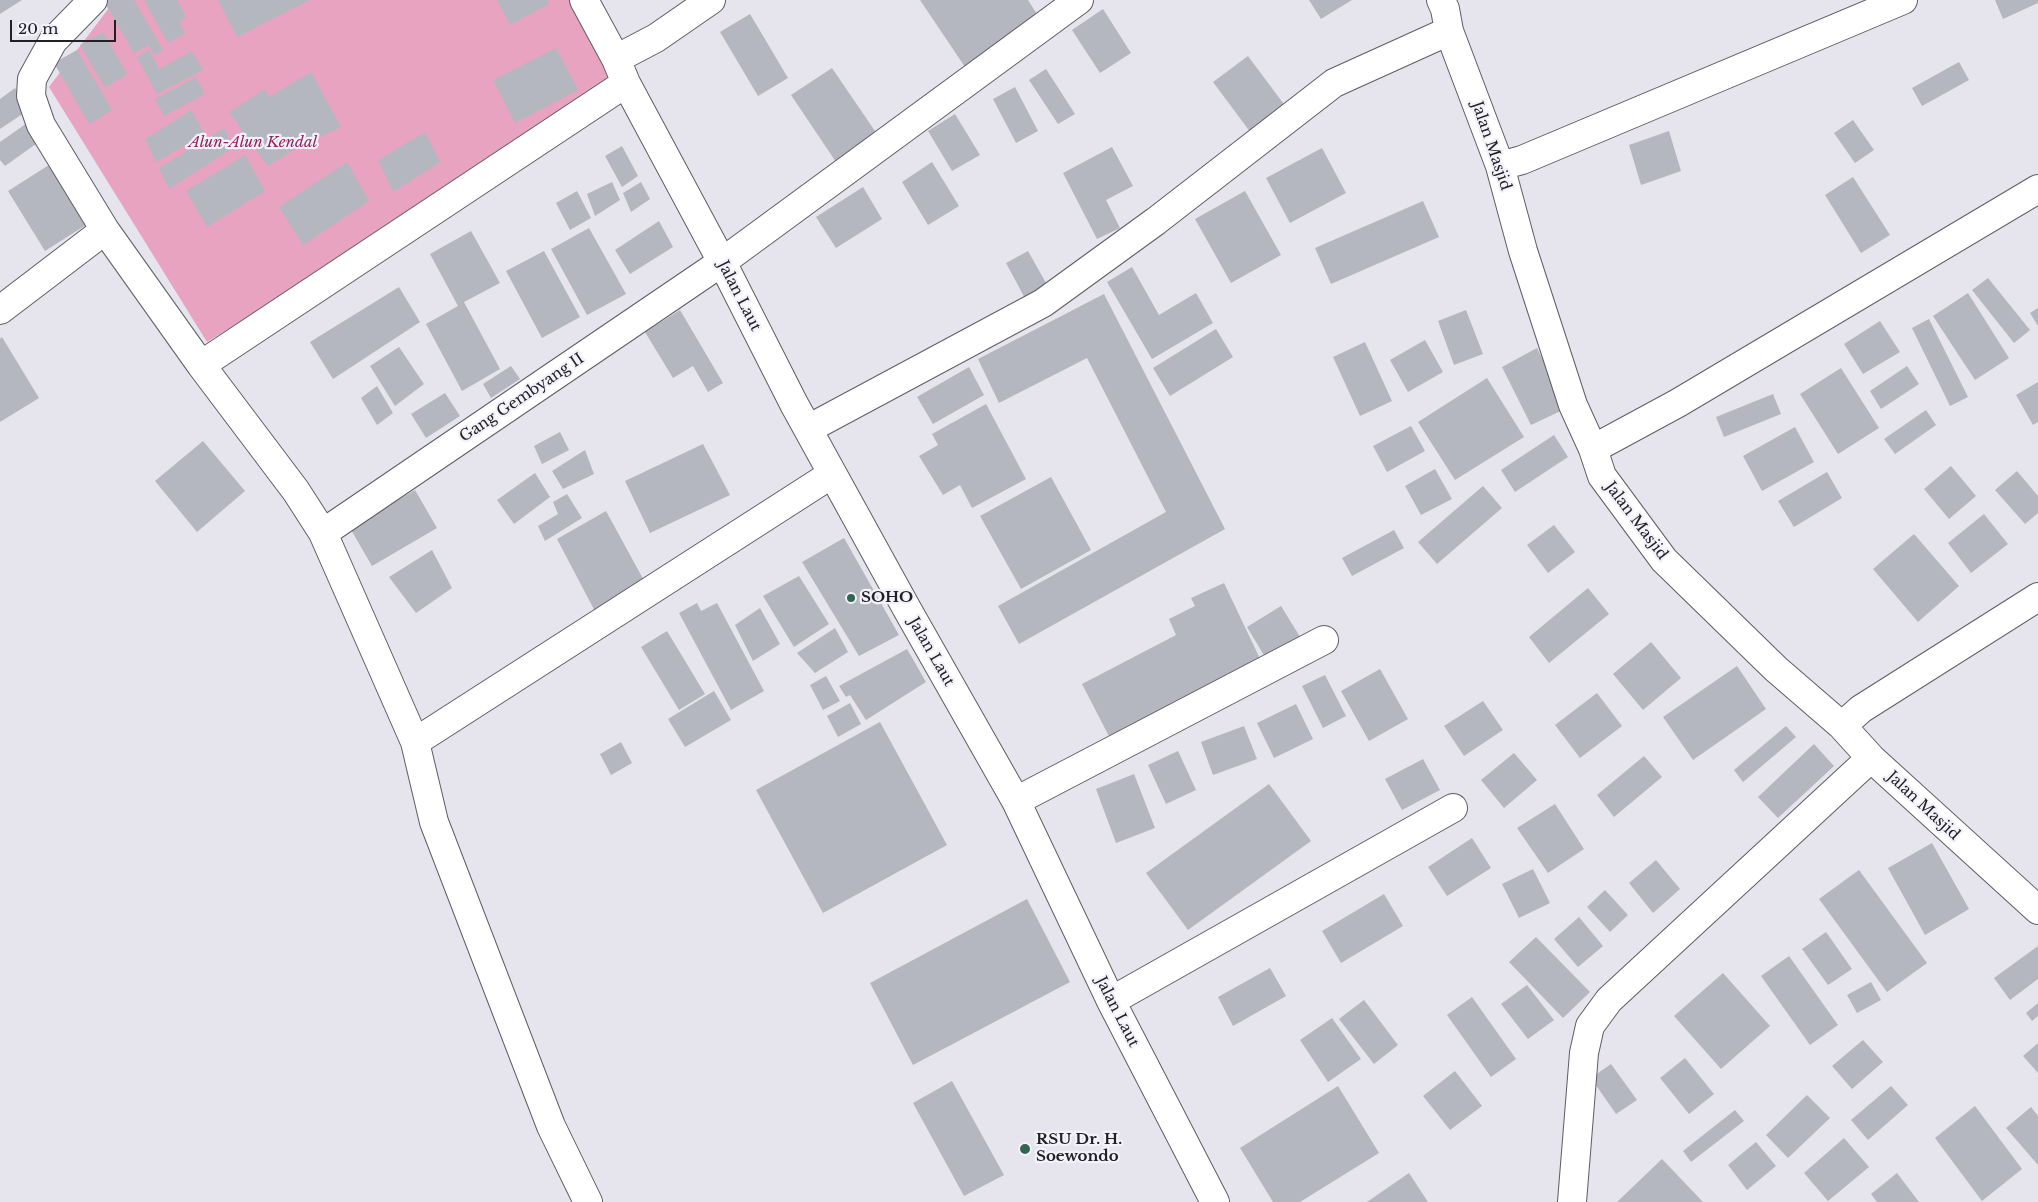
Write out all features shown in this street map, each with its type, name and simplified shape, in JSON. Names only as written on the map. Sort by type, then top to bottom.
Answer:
[{"type":"street","points":[[93,0],[53,41],[32,79],[32,96],[41,125],[105,230],[201,365],[296,491],[323,533],[415,742],[434,822],[551,1126],[588,1202]]},
{"type":"street","name":"Jalan Laut","points":[[584,0],[832,474],[906,609],[1016,801],[1111,1001],[1215,1202]]},
{"type":"street","points":[[201,365],[621,71],[656,38],[711,0]]},
{"type":"street","name":"Gang Gembyang II","points":[[323,533],[722,262],[1079,0]]},
{"type":"street","points":[[1511,163],[1904,0]]},
{"type":"street","points":[[808,429],[1043,303],[1156,221],[1334,82],[1450,10]]},
{"type":"street","name":"Jalan Masjid","points":[[1450,10],[1511,163],[1523,251],[1573,405],[1604,443],[1602,476],[1664,560],[1776,669],[1851,718],[1871,758],[2038,910]]},
{"type":"street","points":[[1604,443],[1678,403],[2038,189]]},
{"type":"street","points":[[0,310],[105,230]]},
{"type":"street","points":[[415,742],[832,474]]},
{"type":"street","points":[[1851,718],[1912,679],[2034,609]]},
{"type":"street","points":[[1016,801],[1324,640]]},
{"type":"street","points":[[1572,1202],[1580,1084],[1590,1026],[1609,1000],[1871,758]]},
{"type":"street","points":[[1111,1001],[1453,808]]},
{"type":"green space","name":"Alun-Alun Kendal","points":[[115,0],[598,0],[626,83],[207,342],[49,87]]},
{"type":"building","points":[[0,0],[22,0],[0,14]]},
{"type":"building","points":[[103,0],[134,0],[163,50],[154,55],[149,45],[134,53]]},
{"type":"building","points":[[144,0],[177,0],[186,17],[179,22],[185,33],[168,43]]},
{"type":"building","points":[[218,0],[310,0],[237,37]]},
{"type":"building","points":[[497,0],[547,0],[549,4],[510,25]]},
{"type":"building","points":[[920,0],[1028,0],[1040,19],[969,73]]},
{"type":"building","points":[[1309,0],[1352,0],[1321,19]]},
{"type":"building","points":[[1995,0],[2038,0],[2038,3],[2003,19]]},
{"type":"building","points":[[1103,9],[1131,53],[1100,73],[1072,30]]},
{"type":"building","points":[[750,14],[788,78],[758,96],[720,32]]},
{"type":"building","points":[[103,32],[127,74],[105,88],[80,45]]},
{"type":"building","points":[[556,48],[578,90],[515,123],[493,80]]},
{"type":"building","points":[[77,50],[112,110],[89,124],[54,63]]},
{"type":"building","points":[[149,50],[159,69],[192,51],[203,70],[157,94],[137,57]]},
{"type":"building","points":[[1248,56],[1286,107],[1251,133],[1213,82]]},
{"type":"building","points":[[1959,62],[1969,80],[1922,106],[1912,88]]},
{"type":"building","points":[[832,68],[877,134],[836,162],[791,95]]},
{"type":"building","points":[[1046,69],[1075,114],[1058,124],[1029,80]]},
{"type":"building","points":[[311,72],[341,127],[300,146],[268,166],[229,112],[265,89],[269,97]]},
{"type":"building","points":[[196,77],[205,94],[164,116],[155,99]]},
{"type":"building","points":[[1015,87],[1038,131],[1016,143],[993,99]]},
{"type":"building","points":[[15,88],[30,109],[0,129],[0,99]]},
{"type":"building","points":[[191,110],[205,134],[156,162],[145,139]]},
{"type":"building","points":[[955,114],[980,155],[952,171],[928,131]]},
{"type":"building","points":[[1853,120],[1874,150],[1855,163],[1834,133]]},
{"type":"building","points":[[30,121],[43,139],[5,166],[0,160],[0,142]]},
{"type":"building","points":[[224,128],[234,147],[169,189],[159,168]]},
{"type":"building","points":[[1669,131],[1681,171],[1641,185],[1629,145]]},
{"type":"building","points":[[425,132],[440,162],[393,192],[378,160]]},
{"type":"building","points":[[622,146],[638,176],[622,187],[605,156]]},
{"type":"building","points":[[1112,147],[1133,186],[1106,200],[1120,228],[1097,239],[1063,173]]},
{"type":"building","points":[[1322,148],[1346,193],[1290,223],[1266,178]]},
{"type":"building","points":[[245,155],[265,191],[207,227],[186,191]]},
{"type":"building","points":[[347,162],[369,201],[303,245],[279,207]]},
{"type":"building","points":[[932,162],[959,206],[928,225],[902,182]]},
{"type":"building","points":[[49,165],[86,225],[45,251],[8,191]]},
{"type":"building","points":[[1853,177],[1890,235],[1861,253],[1825,195]]},
{"type":"building","points":[[612,182],[620,200],[595,216],[587,194]]},
{"type":"building","points":[[641,182],[650,199],[631,212],[623,193]]},
{"type":"building","points":[[863,187],[882,219],[836,248],[816,217]]},
{"type":"building","points":[[577,191],[591,218],[570,230],[556,203]]},
{"type":"building","points":[[1245,191],[1281,255],[1231,283],[1195,219]]},
{"type":"building","points":[[1423,201],[1439,237],[1331,284],[1315,248]]},
{"type":"building","points":[[659,221],[673,247],[630,274],[615,250]]},
{"type":"building","points":[[589,228],[626,294],[587,315],[551,249]]},
{"type":"building","points":[[471,231],[500,283],[464,302],[500,369],[462,391],[426,324],[458,306],[430,254]]},
{"type":"building","points":[[544,251],[580,317],[542,338],[506,271]]},
{"type":"building","points":[[1028,251],[1050,290],[1027,302],[1006,263]]},
{"type":"building","points":[[1132,267],[1159,315],[1196,293],[1213,323],[1152,359],[1107,282]]},
{"type":"building","points":[[1988,278],[2030,330],[2014,343],[1972,290]]},
{"type":"building","points":[[399,287],[420,322],[333,379],[310,342]]},
{"type":"building","points":[[1968,293],[2009,358],[1975,380],[1933,316]]},
{"type":"building","points":[[1104,294],[1225,529],[1019,644],[998,606],[1166,512],[1087,358],[999,403],[978,359]]},
{"type":"building","points":[[2038,308],[2038,326],[2030,313]]},
{"type":"building","points":[[680,310],[723,383],[708,392],[693,366],[673,378],[645,332]]},
{"type":"building","points":[[1466,310],[1483,354],[1454,365],[1438,321]]},
{"type":"building","points":[[1929,319],[1968,397],[1950,406],[1912,328]]},
{"type":"building","points":[[1880,321],[1900,352],[1863,374],[1844,344]]},
{"type":"building","points":[[1216,329],[1233,357],[1170,396],[1153,368]]},
{"type":"building","points":[[2,337],[39,398],[0,422],[0,339]]},
{"type":"building","points":[[1425,340],[1443,372],[1408,392],[1390,360]]},
{"type":"building","points":[[1365,342],[1392,401],[1360,416],[1333,357]]},
{"type":"building","points":[[399,347],[424,384],[395,406],[370,366]]},
{"type":"building","points":[[1537,348],[1567,408],[1531,425],[1502,367]]},
{"type":"building","points":[[511,366],[520,379],[491,398],[483,384]]},
{"type":"building","points":[[1907,366],[1919,384],[1881,409],[1870,391]]},
{"type":"building","points":[[969,367],[984,395],[933,424],[917,397]]},
{"type":"building","points":[[1841,368],[1879,428],[1838,454],[1800,394]]},
{"type":"building","points":[[1487,378],[1524,437],[1455,480],[1418,422]]},
{"type":"building","points":[[2038,382],[2038,422],[2033,425],[2016,395]]},
{"type":"building","points":[[377,386],[393,413],[377,425],[361,398]]},
{"type":"building","points":[[445,393],[460,416],[426,438],[411,414]]},
{"type":"building","points":[[1773,394],[1781,414],[1724,437],[1716,417]]},
{"type":"building","points":[[986,404],[1026,479],[972,508],[960,485],[943,495],[919,456],[938,445],[932,434]]},
{"type":"building","points":[[1926,410],[1936,425],[1895,454],[1884,439]]},
{"type":"building","points":[[1411,426],[1425,451],[1387,472],[1373,446]]},
{"type":"building","points":[[1795,427],[1814,462],[1762,491],[1743,456]]},
{"type":"building","points":[[560,432],[569,450],[542,464],[534,446]]},
{"type":"building","points":[[1554,435],[1568,457],[1515,492],[1501,470]]},
{"type":"building","points":[[203,441],[245,491],[197,532],[155,481]]},
{"type":"building","points":[[703,444],[730,495],[650,533],[625,481]]},
{"type":"building","points":[[585,450],[594,474],[563,489],[552,471]]},
{"type":"building","points":[[1951,466],[1976,496],[1949,519],[1924,489]]},
{"type":"building","points":[[1435,469],[1452,499],[1421,515],[1405,486]]},
{"type":"building","points":[[2017,471],[2038,496],[2038,513],[2025,524],[1995,490]]},
{"type":"building","points":[[1827,472],[1842,498],[1794,527],[1778,501]]},
{"type":"building","points":[[535,473],[550,497],[514,524],[497,500]]},
{"type":"building","points":[[1051,477],[1091,550],[1021,589],[980,516]]},
{"type":"building","points":[[1483,486],[1502,508],[1437,564],[1418,542]]},
{"type":"building","points":[[415,490],[437,528],[372,566],[350,528]]},
{"type":"building","points":[[567,494],[582,518],[545,541],[538,526],[558,514],[553,502]]},
{"type":"building","points":[[606,511],[647,586],[598,617],[557,539]]},
{"type":"building","points":[[1984,514],[2008,544],[1971,573],[1948,543]]},
{"type":"building","points":[[1554,525],[1575,552],[1548,573],[1527,545]]},
{"type":"building","points":[[1394,530],[1404,548],[1352,576],[1342,558]]},
{"type":"building","points":[[1914,534],[1959,586],[1918,622],[1873,569]]},
{"type":"building","name":"SOHO","points":[[844,538],[899,635],[859,656],[802,562]]},
{"type":"building","points":[[432,550],[452,588],[416,613],[389,577]]},
{"type":"building","points":[[799,576],[829,624],[794,647],[763,596]]},
{"type":"building","points":[[1224,583],[1263,665],[1113,744],[1082,684],[1176,635],[1169,619],[1195,606],[1191,598]]},
{"type":"building","points":[[1588,588],[1609,614],[1549,663],[1529,637]]},
{"type":"building","points":[[697,603],[701,611],[717,603],[764,691],[731,710],[679,613]]},
{"type":"building","points":[[1281,606],[1302,640],[1268,662],[1247,627]]},
{"type":"building","points":[[760,608],[780,644],[753,661],[735,625]]},
{"type":"building","points":[[835,628],[848,652],[815,673],[797,653]]},
{"type":"building","points":[[667,631],[705,694],[679,710],[641,647]]},
{"type":"building","points":[[1651,642],[1681,678],[1643,710],[1613,674]]},
{"type":"building","points":[[907,649],[926,682],[866,720],[850,695],[846,697],[839,686]]},
{"type":"building","points":[[1737,666],[1766,709],[1693,760],[1663,717]]},
{"type":"building","points":[[1380,669],[1408,719],[1369,741],[1341,691]]},
{"type":"building","points":[[1325,675],[1346,716],[1323,728],[1302,686]]},
{"type":"building","points":[[826,676],[840,701],[823,710],[810,685]]},
{"type":"building","points":[[714,691],[731,720],[685,747],[668,719]]},
{"type":"building","points":[[1597,693],[1622,726],[1580,758],[1555,725]]},
{"type":"building","points":[[1483,701],[1503,730],[1464,756],[1444,726]]},
{"type":"building","points":[[850,703],[861,724],[838,737],[827,716]]},
{"type":"building","points":[[1296,704],[1313,739],[1274,758],[1257,723]]},
{"type":"building","points":[[880,722],[947,845],[823,913],[756,790]]},
{"type":"building","points":[[1244,726],[1257,759],[1213,775],[1201,742]]},
{"type":"building","points":[[1786,726],[1796,737],[1743,782],[1734,770]]},
{"type":"building","points":[[621,742],[632,763],[611,775],[600,754]]},
{"type":"building","points":[[1814,744],[1834,766],[1778,818],[1758,797]]},
{"type":"building","points":[[1178,751],[1196,790],[1166,804],[1148,765]]},
{"type":"building","points":[[1514,753],[1537,780],[1504,808],[1481,780]]},
{"type":"building","points":[[1644,756],[1662,777],[1614,817],[1597,795]]},
{"type":"building","points":[[1423,759],[1440,790],[1402,810],[1385,779]]},
{"type":"building","points":[[1134,774],[1155,828],[1116,843],[1096,789]]},
{"type":"building","points":[[1269,784],[1311,841],[1188,930],[1146,873]]},
{"type":"building","points":[[1555,804],[1584,849],[1548,873],[1517,828]]},
{"type":"building","points":[[1472,838],[1491,868],[1447,896],[1428,867]]},
{"type":"building","points":[[1932,843],[1969,909],[1925,935],[1888,868]]},
{"type":"building","points":[[1656,860],[1680,889],[1653,913],[1629,883]]},
{"type":"building","points":[[1533,869],[1550,903],[1519,918],[1502,884]]},
{"type":"building","points":[[1859,870],[1927,963],[1887,992],[1819,899]]},
{"type":"building","points":[[1605,890],[1628,915],[1610,932],[1587,907]]},
{"type":"building","points":[[1384,894],[1403,926],[1341,963],[1322,931]]},
{"type":"building","points":[[1027,899],[1070,982],[913,1065],[870,983]]},
{"type":"building","points":[[1579,917],[1603,946],[1578,967],[1554,939]]},
{"type":"building","points":[[1826,932],[1852,969],[1828,985],[1802,949]]},
{"type":"building","points":[[1536,937],[1590,992],[1563,1018],[1509,962]]},
{"type":"building","points":[[2038,946],[2038,979],[2010,1000],[1994,978]]},
{"type":"building","points":[[1789,956],[1838,1025],[1810,1045],[1761,976]]},
{"type":"building","points":[[1270,968],[1286,996],[1233,1026],[1218,997]]},
{"type":"building","points":[[1723,973],[1770,1026],[1721,1069],[1674,1016]]},
{"type":"building","points":[[1871,982],[1881,1000],[1857,1013],[1847,995]]},
{"type":"building","points":[[1527,985],[1554,1020],[1528,1039],[1501,1004]]},
{"type":"building","points":[[1472,997],[1516,1059],[1491,1077],[1447,1015]]},
{"type":"building","points":[[1364,1000],[1398,1045],[1374,1064],[1339,1019]]},
{"type":"building","points":[[2038,1003],[2038,1016],[2032,1021],[2026,1013]]},
{"type":"building","points":[[1332,1018],[1361,1059],[1328,1082],[1300,1040]]},
{"type":"building","points":[[1863,1040],[1883,1062],[1852,1089],[1832,1066]]},
{"type":"building","points":[[2038,1043],[2038,1073],[2023,1056]]},
{"type":"building","points":[[1685,1058],[1714,1094],[1689,1114],[1660,1078]]},
{"type":"building","points":[[1611,1064],[1637,1100],[1616,1114],[1591,1078]]},
{"type":"building","points":[[1455,1071],[1482,1106],[1450,1130],[1423,1096]]},
{"type":"building","points":[[952,1081],[1004,1175],[964,1196],[913,1103]]},
{"type":"building","points":[[1338,1086],[1379,1153],[1300,1202],[1273,1202],[1240,1148]]},
{"type":"building","points":[[1891,1086],[1908,1105],[1868,1140],[1851,1120]]},
{"type":"building","points":[[1807,1095],[1830,1118],[1788,1158],[1766,1135]]},
{"type":"building","points":[[1975,1106],[2022,1169],[1982,1201],[1935,1138]]},
{"type":"building","points":[[2031,1107],[2038,1116],[2038,1165],[2006,1128]]},
{"type":"building","points":[[1735,1110],[1744,1121],[1691,1162],[1683,1151]]},
{"type":"building","points":[[1844,1138],[1869,1167],[1828,1201],[1804,1173]]},
{"type":"building","points":[[1756,1142],[1776,1166],[1747,1190],[1728,1165]]},
{"type":"building","points":[[1662,1159],[1703,1202],[1617,1202]]},
{"type":"building","points":[[1409,1173],[1428,1202],[1367,1202]]},
{"type":"building","points":[[1897,1173],[1919,1202],[1877,1202],[1871,1194]]},
{"type":"place","name":"SOHO","points":[[851,598]]},
{"type":"place","name":"RSU Dr. H. Soewondo","points":[[1025,1149]]}]
